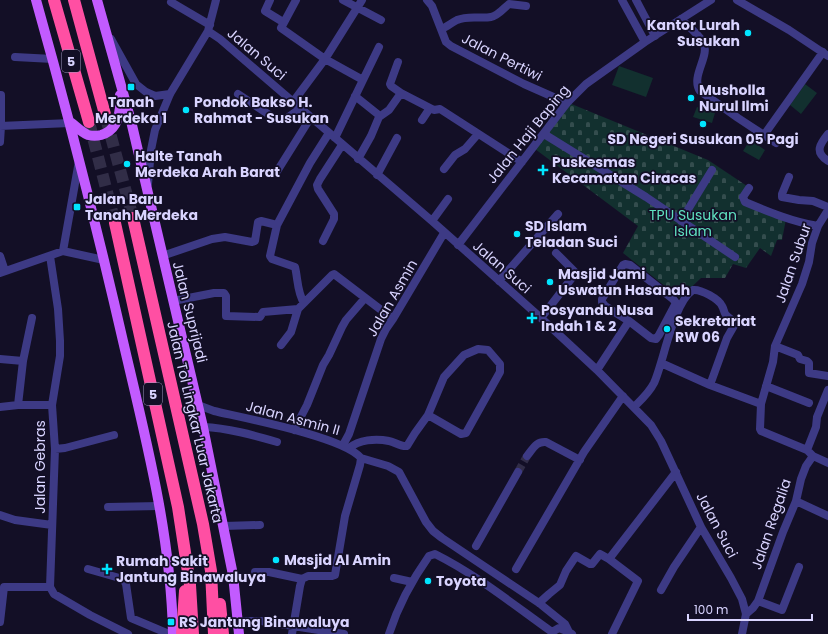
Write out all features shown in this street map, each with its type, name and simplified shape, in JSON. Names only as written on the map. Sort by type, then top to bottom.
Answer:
[{"type":"highway","name":"5","points":[[54,0],[89,122]]},
{"type":"highway","name":"5","points":[[74,0],[106,118]]},
{"type":"highway","name":"Jalan Tol Lingkar Luar Jakarta","points":[[133,218],[203,524],[211,571],[214,634]]},
{"type":"highway","name":"5","points":[[115,223],[170,473],[190,585],[193,634]]},
{"type":"highway","points":[[182,634],[187,566]]},
{"type":"highway","points":[[211,571],[220,602],[223,634]]},
{"type":"main road","points":[[36,0],[70,123],[153,468],[168,560],[174,634]]},
{"type":"main road","name":"Jalan Suprijadi","points":[[97,0],[131,121],[203,427],[233,575],[239,634]]},
{"type":"main road","points":[[70,123],[84,133],[90,135],[104,134],[110,130],[115,125],[119,116],[121,104],[120,81]]},
{"type":"street","points":[[148,191],[155,130],[170,94],[209,28],[216,0]]},
{"type":"street","points":[[270,0],[265,12],[283,22]]},
{"type":"street","points":[[296,0],[283,22],[281,29],[325,59],[363,80]]},
{"type":"street","points":[[343,0],[381,20]]},
{"type":"street","points":[[293,102],[325,59],[362,0]]},
{"type":"street","name":"Jalan Pertiwi","points":[[427,0],[432,6],[446,42],[458,50],[524,84],[567,103]]},
{"type":"street","points":[[622,0],[645,42]]},
{"type":"street","points":[[636,0],[655,36]]},
{"type":"street","name":"Jalan Haji Baping","points":[[458,245],[567,103],[586,84],[645,42],[681,19],[699,4],[711,0]]},
{"type":"street","points":[[737,0],[789,30],[826,54],[764,135]]},
{"type":"street","name":"Jalan Suci","points":[[171,2],[209,28],[432,222],[541,318],[634,407],[657,434],[701,527],[742,599],[746,614],[742,634]]},
{"type":"street","points":[[441,29],[448,27],[456,20],[476,16],[490,17],[500,12],[509,4],[526,6]]},
{"type":"street","points":[[681,19],[701,39],[704,45],[696,81],[697,87],[700,91],[776,143]]},
{"type":"street","points":[[105,30],[136,84],[146,92],[155,96],[170,94]]},
{"type":"street","points":[[304,303],[298,292],[295,266],[270,258],[277,225],[310,163],[332,136],[355,96],[379,47]]},
{"type":"street","points":[[15,57],[53,59]]},
{"type":"street","points":[[398,62],[390,85],[401,93],[434,110],[440,109],[522,162]]},
{"type":"street","points":[[358,159],[380,116],[388,110],[401,93]]},
{"type":"street","points":[[238,94],[277,120],[287,118],[301,108]]},
{"type":"street","points":[[0,142],[1,95]]},
{"type":"street","points":[[355,96],[380,116]]},
{"type":"street","points":[[422,120],[430,108]]},
{"type":"street","points":[[276,173],[311,118]]},
{"type":"street","points":[[1,126],[70,123]]},
{"type":"street","points":[[444,169],[455,155],[465,149],[478,134]]},
{"type":"street","points":[[544,134],[639,192],[735,257]]},
{"type":"street","points":[[828,134],[819,148],[822,157],[828,161]]},
{"type":"street","points":[[377,175],[397,138]]},
{"type":"street","points":[[323,241],[334,219],[334,214],[318,189],[318,185],[320,178],[342,145]]},
{"type":"street","points":[[63,251],[79,160]]},
{"type":"street","points":[[681,221],[712,170]]},
{"type":"street","points":[[790,176],[782,197],[813,201],[828,207]]},
{"type":"street","points":[[749,188],[743,197],[745,202],[804,224],[818,226]]},
{"type":"street","points":[[432,222],[448,199]]},
{"type":"street","name":"Jalan Subur","points":[[810,453],[760,429],[761,404],[774,362],[775,346],[802,284],[809,262],[812,243],[818,226],[828,210]]},
{"type":"street","points":[[499,281],[558,214]]},
{"type":"street","points":[[162,256],[212,239],[225,237],[252,242],[255,241],[258,222],[261,221],[277,225]]},
{"type":"street","name":"Jalan Asmin","points":[[346,447],[381,339],[444,233]]},
{"type":"street","points":[[0,256],[3,272],[63,251],[104,260]]},
{"type":"street","points":[[541,318],[575,274],[575,272],[556,253]]},
{"type":"street","name":"Jalan Gebras","points":[[50,256],[58,309],[60,341],[60,356],[52,405],[55,449],[50,587]]},
{"type":"street","points":[[634,407],[650,390],[661,363],[669,324],[676,304],[675,301],[630,266],[625,264],[602,300],[605,306],[650,338],[656,340],[669,324],[675,318],[687,296],[695,289],[701,291],[722,305],[726,316],[735,322],[735,325],[727,338],[710,385]]},
{"type":"street","points":[[281,345],[291,332],[298,309],[334,274],[393,319]]},
{"type":"street","points":[[173,301],[214,293],[224,293],[226,296],[226,316],[260,317],[263,312],[298,309]]},
{"type":"street","points":[[294,430],[307,405],[323,365],[342,327],[365,298]]},
{"type":"street","points":[[18,404],[23,361],[32,318]]},
{"type":"street","points":[[597,370],[629,322]]},
{"type":"street","points":[[775,346],[798,355],[800,359],[807,361],[809,364],[809,373],[828,376]]},
{"type":"street","points":[[346,447],[359,442],[369,441],[388,441],[404,447],[407,446],[428,415],[444,377],[464,355],[478,349],[488,350],[500,364],[500,372],[466,434],[461,434],[428,415]]},
{"type":"street","points":[[0,359],[23,361]]},
{"type":"street","points":[[661,363],[710,385],[761,404]]},
{"type":"street","points":[[766,386],[809,403]]},
{"type":"street","name":"Jalan Regalia","points":[[746,614],[758,601],[796,501],[801,478],[810,453],[817,417],[828,390]]},
{"type":"street","points":[[516,569],[580,460],[623,396]]},
{"type":"street","points":[[0,407],[18,404],[52,405]]},
{"type":"street","name":"Jalan Asmin II","points":[[198,405],[214,411],[294,430],[346,447],[361,458]]},
{"type":"street","points":[[203,427],[212,427],[277,442]]},
{"type":"street","points":[[55,449],[65,448],[114,435]]},
{"type":"street","points":[[527,456],[536,444],[546,442],[580,460]]},
{"type":"street","points":[[810,453],[828,463]]},
{"type":"street","points":[[255,572],[269,572],[302,579],[308,576],[335,575],[345,516],[361,458],[388,466],[399,472],[426,522],[433,531],[539,603],[565,624],[570,633]]},
{"type":"street","points":[[476,546],[518,472]]},
{"type":"street","points":[[609,559],[676,472]]},
{"type":"street","points":[[796,501],[828,516]]},
{"type":"street","points":[[108,507],[160,506]]},
{"type":"street","points":[[0,515],[15,520],[52,525]]},
{"type":"street","points":[[224,526],[260,525]]},
{"type":"street","points":[[661,590],[674,567],[701,527]]},
{"type":"street","points":[[389,634],[394,618],[412,582],[429,556],[435,554],[453,563],[485,584],[551,633],[559,628],[570,633]]},
{"type":"street","points":[[539,603],[560,585],[566,571],[576,556],[592,564],[600,554],[638,581],[612,634]]},
{"type":"street","points":[[758,601],[782,610],[798,567]]},
{"type":"street","points":[[88,569],[123,579],[126,584],[131,618],[169,634]]},
{"type":"street","points":[[394,578],[412,582]]},
{"type":"street","points":[[293,630],[302,579]]},
{"type":"street","points":[[0,622],[2,589],[50,587],[54,594],[90,616],[128,634]]},
{"type":"street","points":[[238,621],[261,621],[293,630],[344,634]]},
{"type":"green space","points":[[619,66],[653,78],[646,97],[612,85]]},
{"type":"green space","points":[[805,84],[817,93],[801,114],[790,105]]},
{"type":"green space","name":"TPU Susukan Islam","points":[[569,103],[708,160],[747,186],[741,197],[786,219],[782,240],[777,240],[771,256],[760,248],[746,268],[733,264],[725,278],[701,278],[680,298],[623,253],[638,226],[535,149]]},
{"type":"green space","points":[[697,107],[715,113],[712,123],[693,117]]},
{"type":"green space","points":[[750,140],[765,150],[759,160],[743,151]]},
{"type":"tunnel","points":[[106,118],[133,218]]},
{"type":"tunnel","points":[[89,122],[115,223]]},
{"type":"tunnel","points":[[518,472],[527,456]]},
{"type":"place","name":"Kantor Lurah Susukan","points":[[748,33]]},
{"type":"place","name":"Tanah Merdeka 1","points":[[131,87]]},
{"type":"place","name":"Musholla Nurul Ilmi","points":[[691,98]]},
{"type":"place","name":"Pondok Bakso H. Rahmat - Susukan","points":[[186,110]]},
{"type":"place","name":"SD Negeri Susukan 05 Pagi","points":[[703,124]]},
{"type":"place","name":"Halte Tanah Merdeka Arah Barat","points":[[127,164]]},
{"type":"place","name":"Puskesmas Kecamatan Ciracas","points":[[543,170]]},
{"type":"place","name":"Jalan Baru Tanah Merdeka","points":[[77,207]]},
{"type":"place","name":"SD Islam Teladan Suci","points":[[517,234]]},
{"type":"place","name":"Masjid Jami Uswatun Hasanah","points":[[550,282]]},
{"type":"place","name":"Posyandu Nusa Indah 1 & 2","points":[[532,318]]},
{"type":"place","name":"Sekretariat RW 06","points":[[667,329]]},
{"type":"place","name":"Masjid Al Amin","points":[[276,560]]},
{"type":"place","name":"Rumah Sakit Jantung Binawaluya","points":[[107,569]]},
{"type":"place","name":"Toyota","points":[[428,581]]},
{"type":"place","name":"RS Jantung Binawaluya","points":[[171,622]]}]
